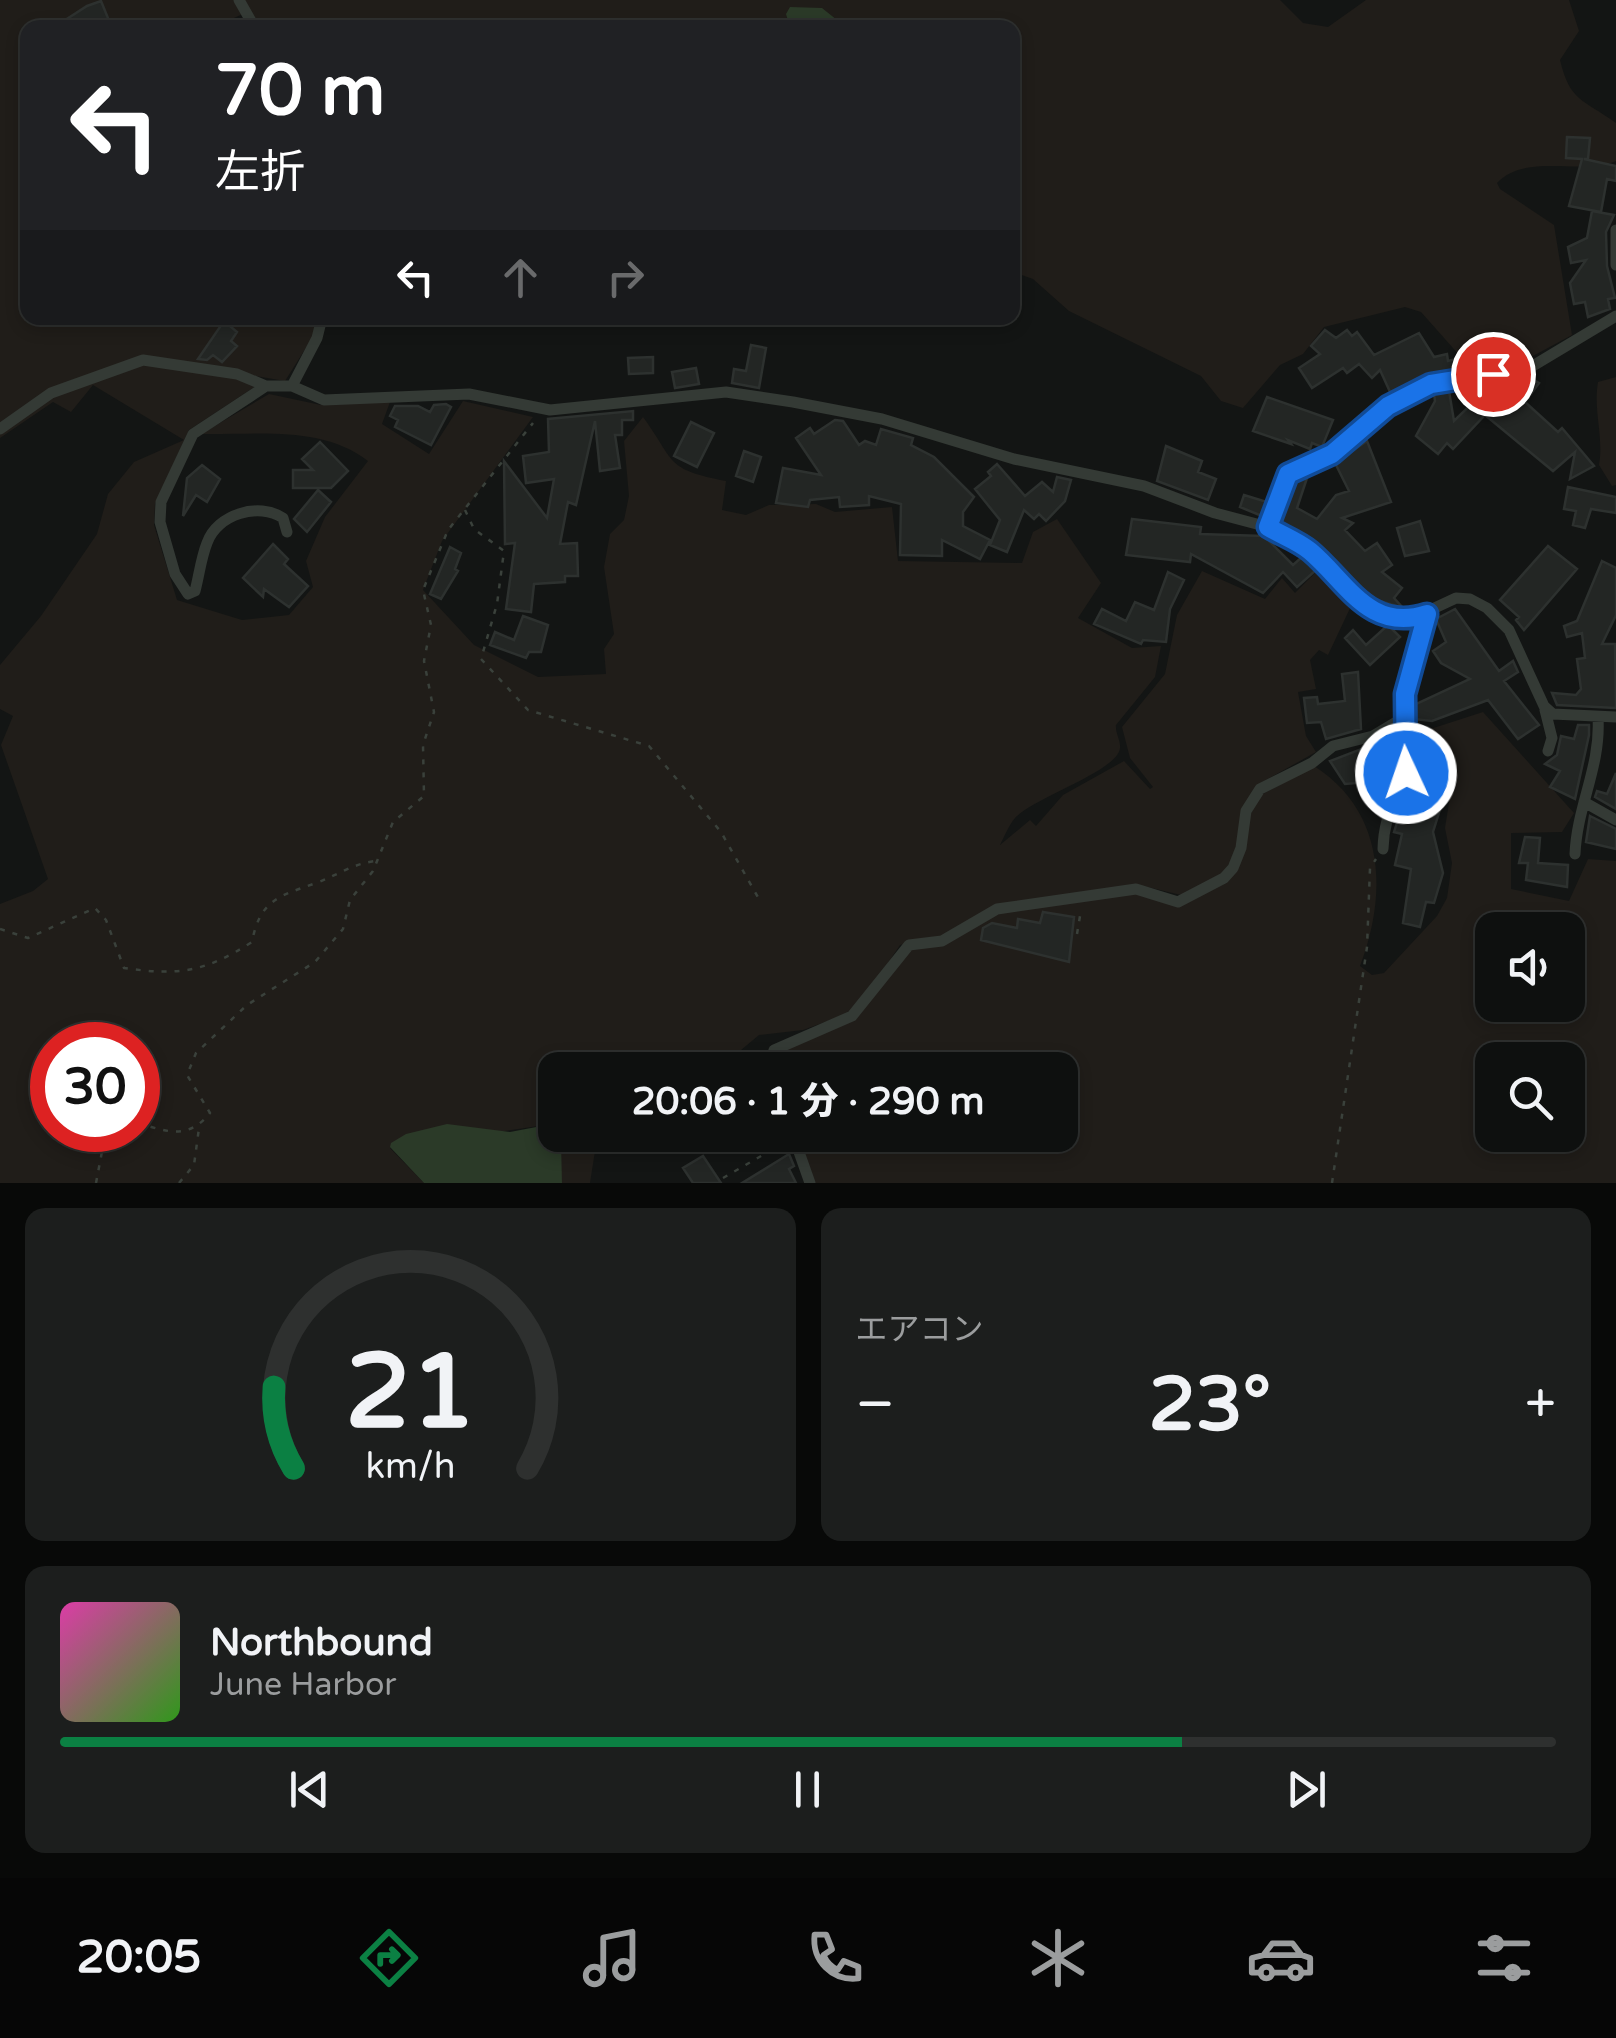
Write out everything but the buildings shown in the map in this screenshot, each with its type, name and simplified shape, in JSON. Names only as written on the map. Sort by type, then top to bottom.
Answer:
[{"type":"street","points":[[1616,230],[1616,265]]},
{"type":"street","points":[[1268,527],[1288,474],[1332,454],[1388,406],[1431,384],[1526,370],[1616,316]]},
{"type":"street","points":[[292,386],[320,325]]},
{"type":"street","points":[[0,429],[51,393],[142,360],[237,374],[266,386],[292,386],[324,400],[469,394],[542,409],[726,392],[882,418],[1014,459],[1144,486],[1215,514],[1268,527],[1309,550],[1358,604],[1394,618],[1411,620],[1456,598],[1488,608],[1509,630],[1544,706],[1552,738],[1548,751]]},
{"type":"street","points":[[266,386],[193,434],[161,502],[160,522],[175,574],[188,594],[195,591],[208,539],[218,526],[255,509],[270,510],[283,518],[287,532]]},
{"type":"street","points":[[1382,849],[1388,814],[1406,773],[1402,718],[1427,614]]},
{"type":"street","points":[[1544,706],[1552,714],[1616,717]]},
{"type":"street","points":[[773,1052],[798,1036],[844,1022],[860,1010],[910,945],[942,941],[996,909],[1136,889],[1172,902],[1184,901],[1224,878],[1233,868],[1246,811],[1260,789],[1312,762],[1333,746],[1373,736],[1402,718]]},
{"type":"street","points":[[1576,854],[1584,802],[1598,756],[1598,718]]},
{"type":"street","points":[[1584,802],[1616,820]]},
{"type":"street","points":[[799,1152],[810,1183]]},
{"type":"path","points":[[178,1183],[194,1165],[199,1127],[210,1113],[187,1075],[196,1053],[247,1004],[314,962],[343,930],[350,900],[377,861],[393,822],[424,796],[424,745],[434,712],[424,662],[431,625],[423,590],[448,530],[542,409]]},
{"type":"path","points":[[464,509],[474,529],[504,552],[497,604],[481,659],[528,710],[649,746],[722,832],[759,899]]},
{"type":"path","points":[[1332,1183],[1367,948],[1370,868],[1382,849]]},
{"type":"path","points":[[0,929],[28,938],[95,908],[106,920],[124,968],[181,974],[220,962],[252,942],[256,919],[283,892],[318,882],[352,864],[377,861]]},
{"type":"path","points":[[1076,934],[1084,896]]},
{"type":"path","points":[[160,1129],[177,1134],[199,1127]]},
{"type":"path","points":[[96,1183],[102,1152]]},
{"type":"path","points":[[723,1178],[767,1152]]},
{"type":"shaded area","points":[[0,0],[235,0],[245,13],[230,20],[20,20],[20,325],[317,325],[314,335],[285,381],[140,356],[49,390],[0,424]]},
{"type":"shaded area","points":[[243,0],[1280,0],[1303,23],[1328,27],[1366,0],[1569,0],[1579,31],[1560,60],[1564,74],[1579,98],[1616,123],[1616,161],[1587,166],[1538,166],[1509,174],[1497,183],[1500,189],[1554,225],[1572,335],[1520,363],[1476,374],[1421,312],[1405,307],[1324,327],[1303,354],[1280,365],[1243,408],[1221,401],[1201,376],[1069,311],[1033,279],[1020,274],[1020,20],[254,20]]},
{"type":"shaded area","points":[[790,7],[822,8],[837,20],[788,20]]},
{"type":"shaded area","points":[[141,363],[237,378],[256,386],[189,430],[155,504],[154,525],[177,600],[242,620],[289,615],[313,587],[306,561],[325,517],[368,461],[350,450],[310,437],[201,434],[269,394],[321,405],[390,402],[382,424],[429,454],[463,401],[533,417],[442,541],[423,590],[474,645],[538,677],[606,674],[604,649],[614,634],[604,567],[610,534],[624,520],[629,496],[624,441],[643,417],[667,454],[681,467],[726,481],[722,510],[746,515],[769,505],[816,504],[835,512],[892,507],[898,561],[1022,563],[1033,532],[1057,519],[1101,583],[1078,618],[1132,648],[1161,646],[1155,677],[1116,725],[1120,748],[1116,757],[1025,810],[1013,821],[1000,845],[1030,820],[1036,826],[1063,795],[1124,761],[1150,789],[1153,787],[1130,758],[1122,727],[1165,674],[1177,615],[1202,571],[1265,599],[1282,578],[1295,593],[1320,568],[1352,604],[1328,655],[1319,650],[1310,660],[1316,689],[1298,692],[1306,736],[1316,752],[1257,785],[1244,807],[1236,854],[1222,874],[1181,895],[1143,886],[994,906],[940,937],[900,945],[850,1013],[803,1030],[759,1035],[739,1052],[538,1052],[538,1126],[390,1148],[424,1183],[0,1183],[0,904],[33,891],[48,879],[1,745],[13,716],[0,709],[0,665],[41,616],[97,534],[108,494],[134,462],[184,440],[93,385],[71,412],[53,402],[0,438],[0,433],[51,396]]},
{"type":"shaded area","points":[[1616,377],[1616,485],[1612,486],[1599,465],[1597,393],[1598,382]]},
{"type":"shaded area","points":[[1483,712],[1574,813],[1562,832],[1511,833],[1511,889],[1569,901],[1588,859],[1616,861],[1616,1183],[815,1183],[803,1152],[1078,1152],[1078,1052],[778,1052],[855,1020],[904,952],[999,912],[1138,892],[1174,905],[1226,881],[1257,797],[1314,766],[1338,785],[1367,830],[1374,856],[1375,910],[1360,966],[1372,975],[1384,973],[1437,916],[1447,898],[1452,863],[1445,828],[1455,765],[1413,764],[1415,734]]},
{"type":"shaded area","points":[[447,1124],[510,1132],[538,1127],[538,1152],[561,1152],[562,1183],[424,1183],[390,1147],[406,1134]]},
{"type":"shaded area","points":[[559,1152],[595,1152],[590,1183],[562,1183]]},
{"type":"route","points":[[1406,773],[1402,718],[1405,694],[1427,614],[1411,620],[1394,618],[1358,604],[1309,550],[1268,527],[1288,474],[1302,464],[1332,454],[1358,436],[1388,406],[1431,384],[1493,374]]}]
